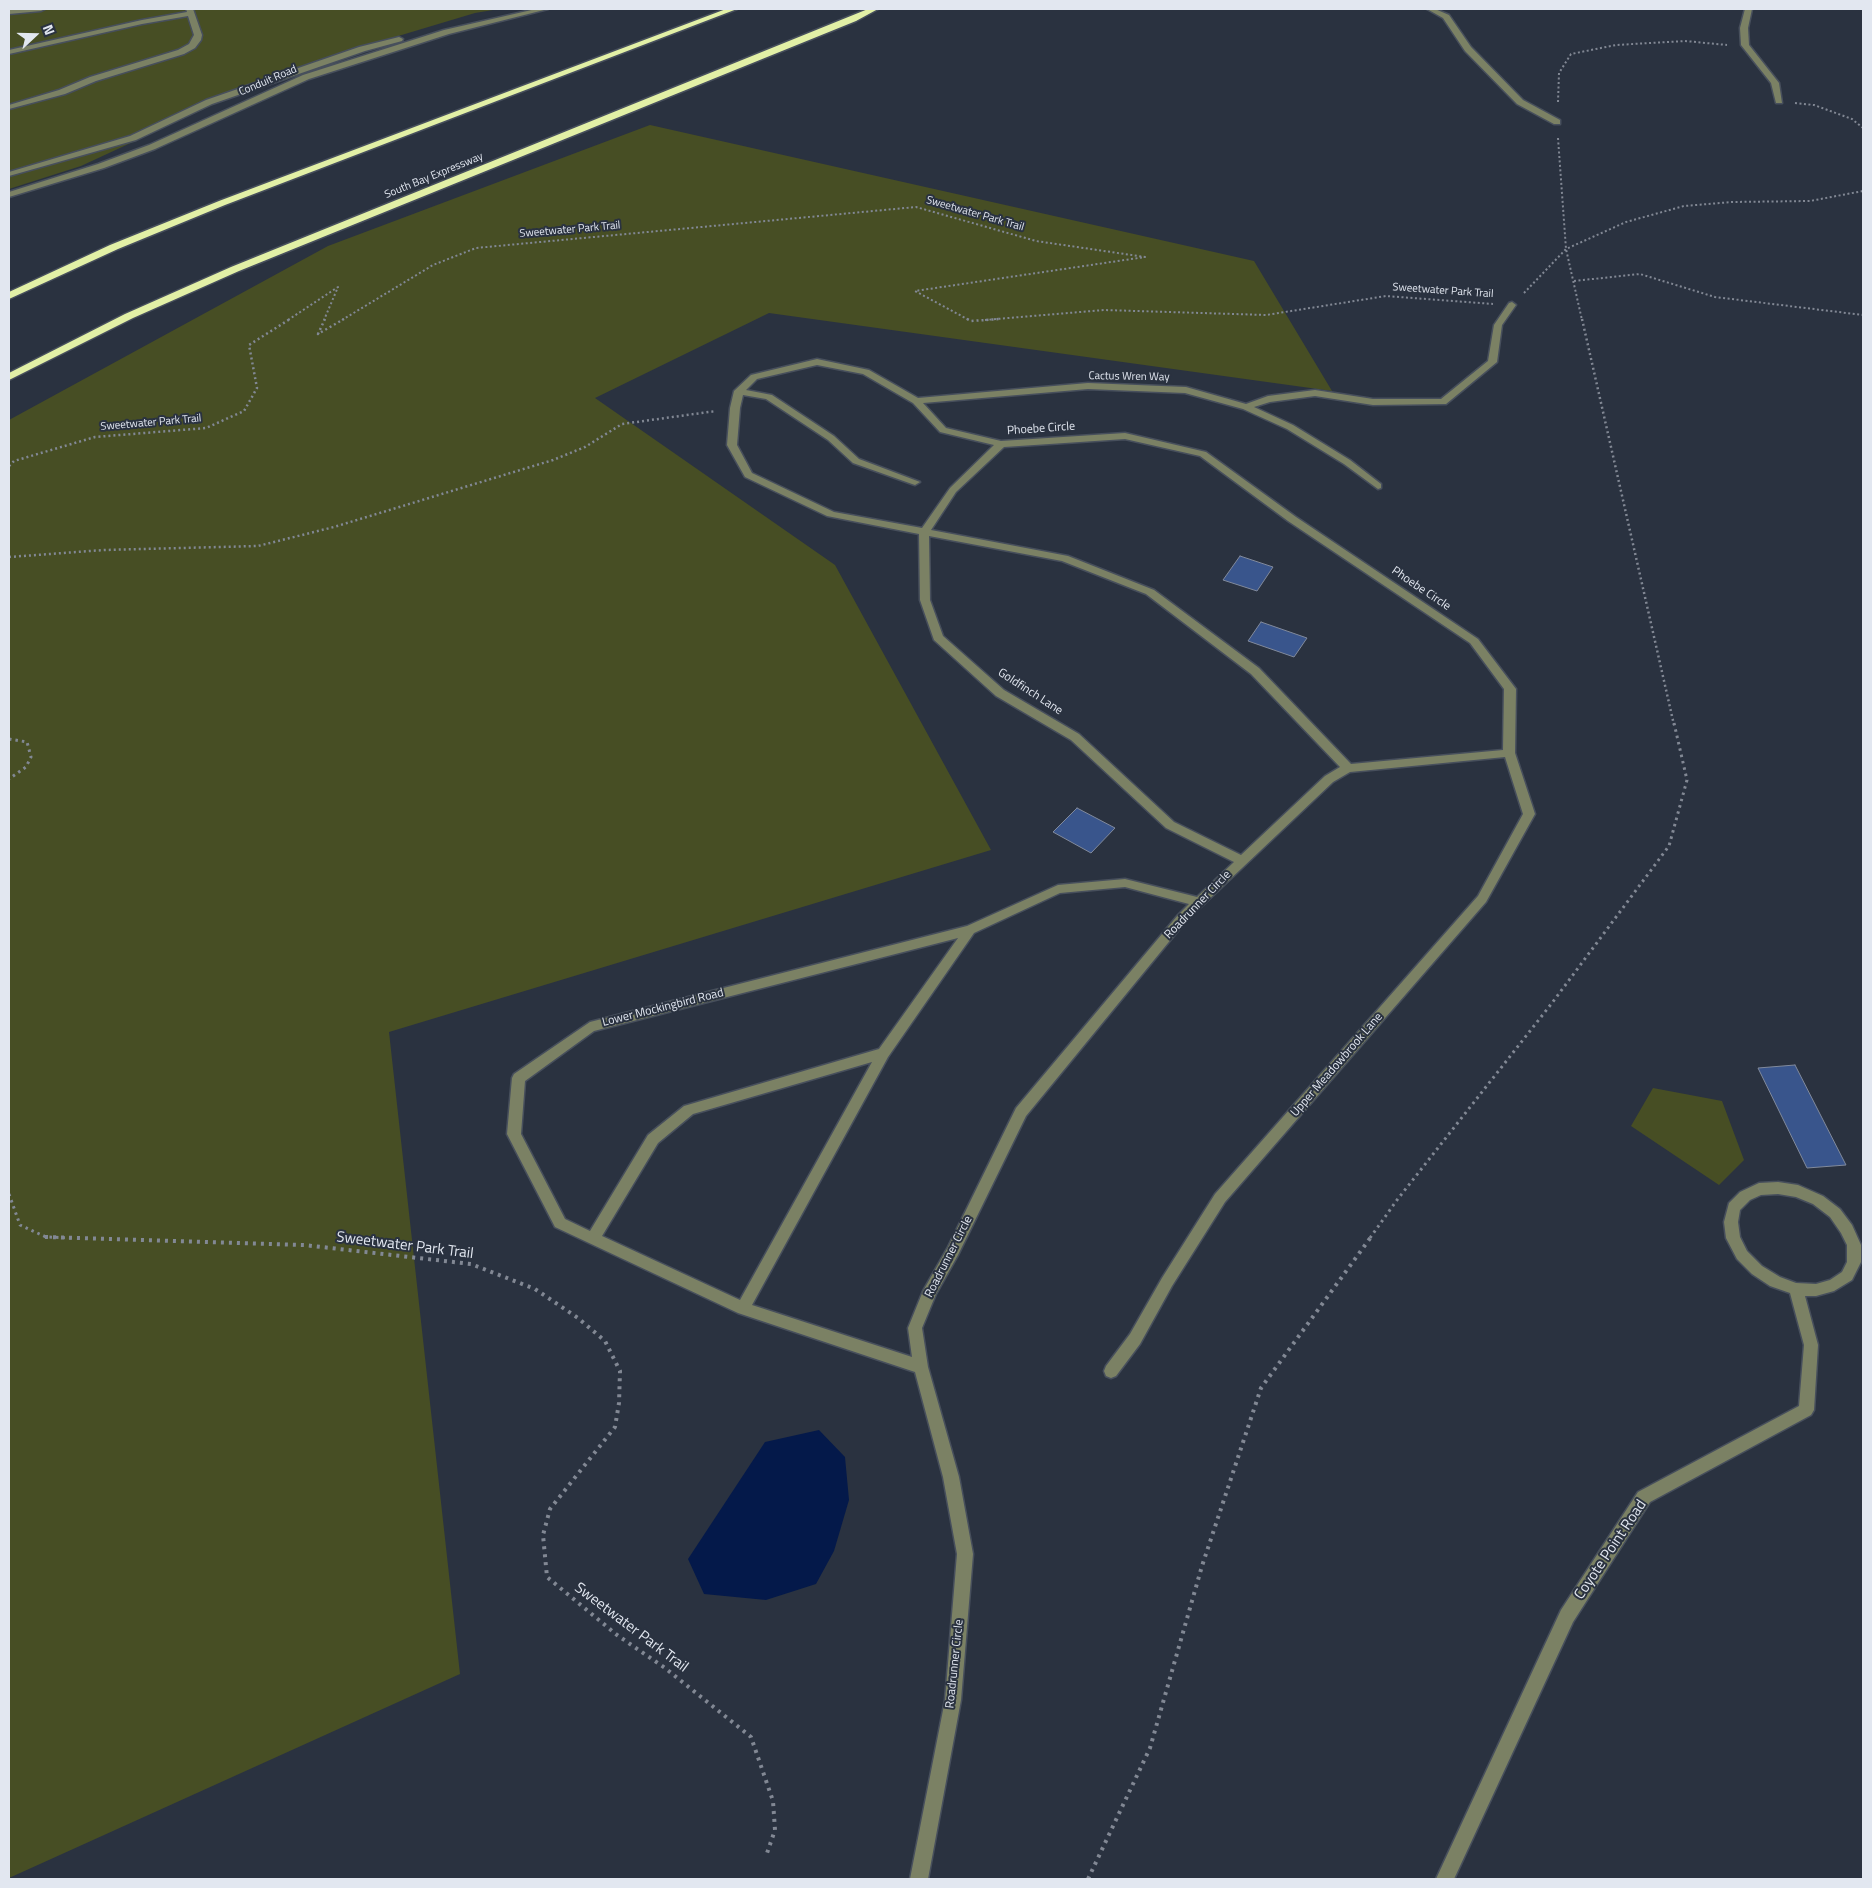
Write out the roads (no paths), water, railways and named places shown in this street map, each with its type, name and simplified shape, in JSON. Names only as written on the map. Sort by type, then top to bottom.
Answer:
[{"type":"highway","points":[[9,296],[114,247],[222,202],[733,9]]},
{"type":"highway","name":"South Bay Expressway","points":[[9,377],[129,316],[235,269],[874,9]]},
{"type":"street","points":[[9,12],[41,9]]},
{"type":"street","points":[[9,174],[133,138],[209,102],[362,49],[510,9]]},
{"type":"street","name":"Conduit Road","points":[[9,195],[101,166],[152,147],[230,110],[306,78],[447,32],[544,9]]},
{"type":"street","points":[[1430,9],[1446,17],[1468,49],[1520,102],[1557,122]]},
{"type":"street","points":[[1748,9],[1744,28],[1745,45],[1775,83],[1779,101]]},
{"type":"street","points":[[9,52],[190,12],[198,35],[197,40],[182,52],[93,79],[62,92],[9,107]]},
{"type":"street","points":[[1246,407],[1268,399],[1315,393],[1372,402],[1443,402],[1492,362],[1498,326],[1512,305]]},
{"type":"street","name":"Phoebe Circle","points":[[738,391],[754,377],[818,362],[866,372],[916,401],[942,430],[1001,444],[1125,436],[1203,454],[1292,519],[1474,640],[1510,689],[1509,753]]},
{"type":"street","name":"Cactus Wren Way","points":[[916,401],[1088,386],[1186,390],[1246,407],[1312,439],[1347,462],[1378,486]]},
{"type":"street","points":[[915,482],[856,461],[831,438],[769,397],[738,391],[732,445],[748,475],[831,514],[1064,558],[1150,592],[1255,671],[1348,768],[1509,753]]},
{"type":"street","points":[[924,532],[953,490],[1001,444]]},
{"type":"street","name":"Goldfinch Lane","points":[[924,532],[925,600],[938,638],[1000,692],[1075,737],[1170,825],[1242,861]]},
{"type":"street","name":"Upper Meadowbrook Lane","points":[[1111,1371],[1135,1339],[1167,1282],[1220,1198],[1482,899],[1529,814],[1509,753]]},
{"type":"street","name":"Roadrunner Circle","points":[[919,1879],[953,1700],[965,1554],[950,1477],[921,1367],[915,1328],[930,1291],[953,1251],[1021,1112],[1182,918],[1328,779],[1348,768]]},
{"type":"street","name":"Lower Mockingbird Road","points":[[921,1367],[743,1308],[560,1223],[514,1134],[519,1078],[590,1027],[970,930],[1058,889],[1125,883],[1199,902]]},
{"type":"street","points":[[743,1308],[883,1053],[970,930]]},
{"type":"street","points":[[593,1239],[653,1140],[688,1110],[883,1053]]},
{"type":"street","points":[[1778,1188],[1798,1191],[1824,1204],[1835,1213],[1847,1229],[1854,1245],[1854,1262],[1847,1276],[1834,1286],[1816,1290],[1796,1288],[1775,1282],[1757,1270],[1742,1255],[1733,1238],[1730,1222],[1734,1207],[1745,1196],[1759,1189],[1778,1188]]},
{"type":"street","name":"Coyote Point Road","points":[[1444,1879],[1453,1864],[1567,1616],[1644,1497],[1806,1410],[1810,1345],[1796,1288]]},
{"type":"water","points":[[819,1430],[845,1457],[849,1500],[834,1551],[816,1584],[766,1600],[704,1594],[688,1559],[765,1442]]}]
